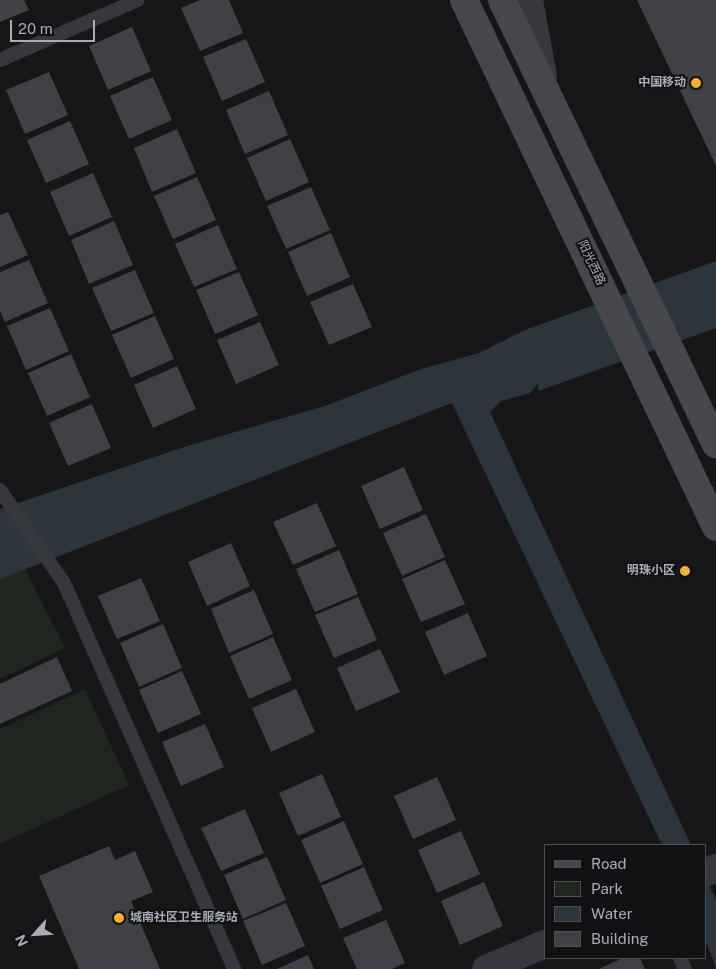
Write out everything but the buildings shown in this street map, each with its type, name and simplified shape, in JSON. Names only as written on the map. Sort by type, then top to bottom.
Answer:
[{"type":"main road","name":"阳光西路","points":[[464,0],[716,527]]},
{"type":"main road","points":[[502,0],[716,444]]},
{"type":"street","points":[[529,0],[544,85]]},
{"type":"street","points":[[486,969],[544,944]]},
{"type":"lane","points":[[0,60],[138,0]]},
{"type":"lane","points":[[0,490],[64,583],[234,969]]},
{"type":"green space","points":[[25,569],[65,648],[0,679],[0,579]]},
{"type":"green space","points":[[85,689],[129,785],[0,844],[0,729]]},
{"type":"water","points":[[716,261],[716,328],[538,391],[539,382],[530,393],[501,401],[490,412],[691,844],[662,844],[452,403],[0,579],[0,509],[187,446],[325,406],[421,369],[479,353],[525,330]]},
{"type":"water","points":[[706,878],[716,900],[716,968],[706,942]]},
{"type":"place","name":"中国移动","points":[[696,83]]},
{"type":"place","name":"明珠小区","points":[[685,571]]},
{"type":"place","name":"城南社区卫生服务站","points":[[119,918]]}]
